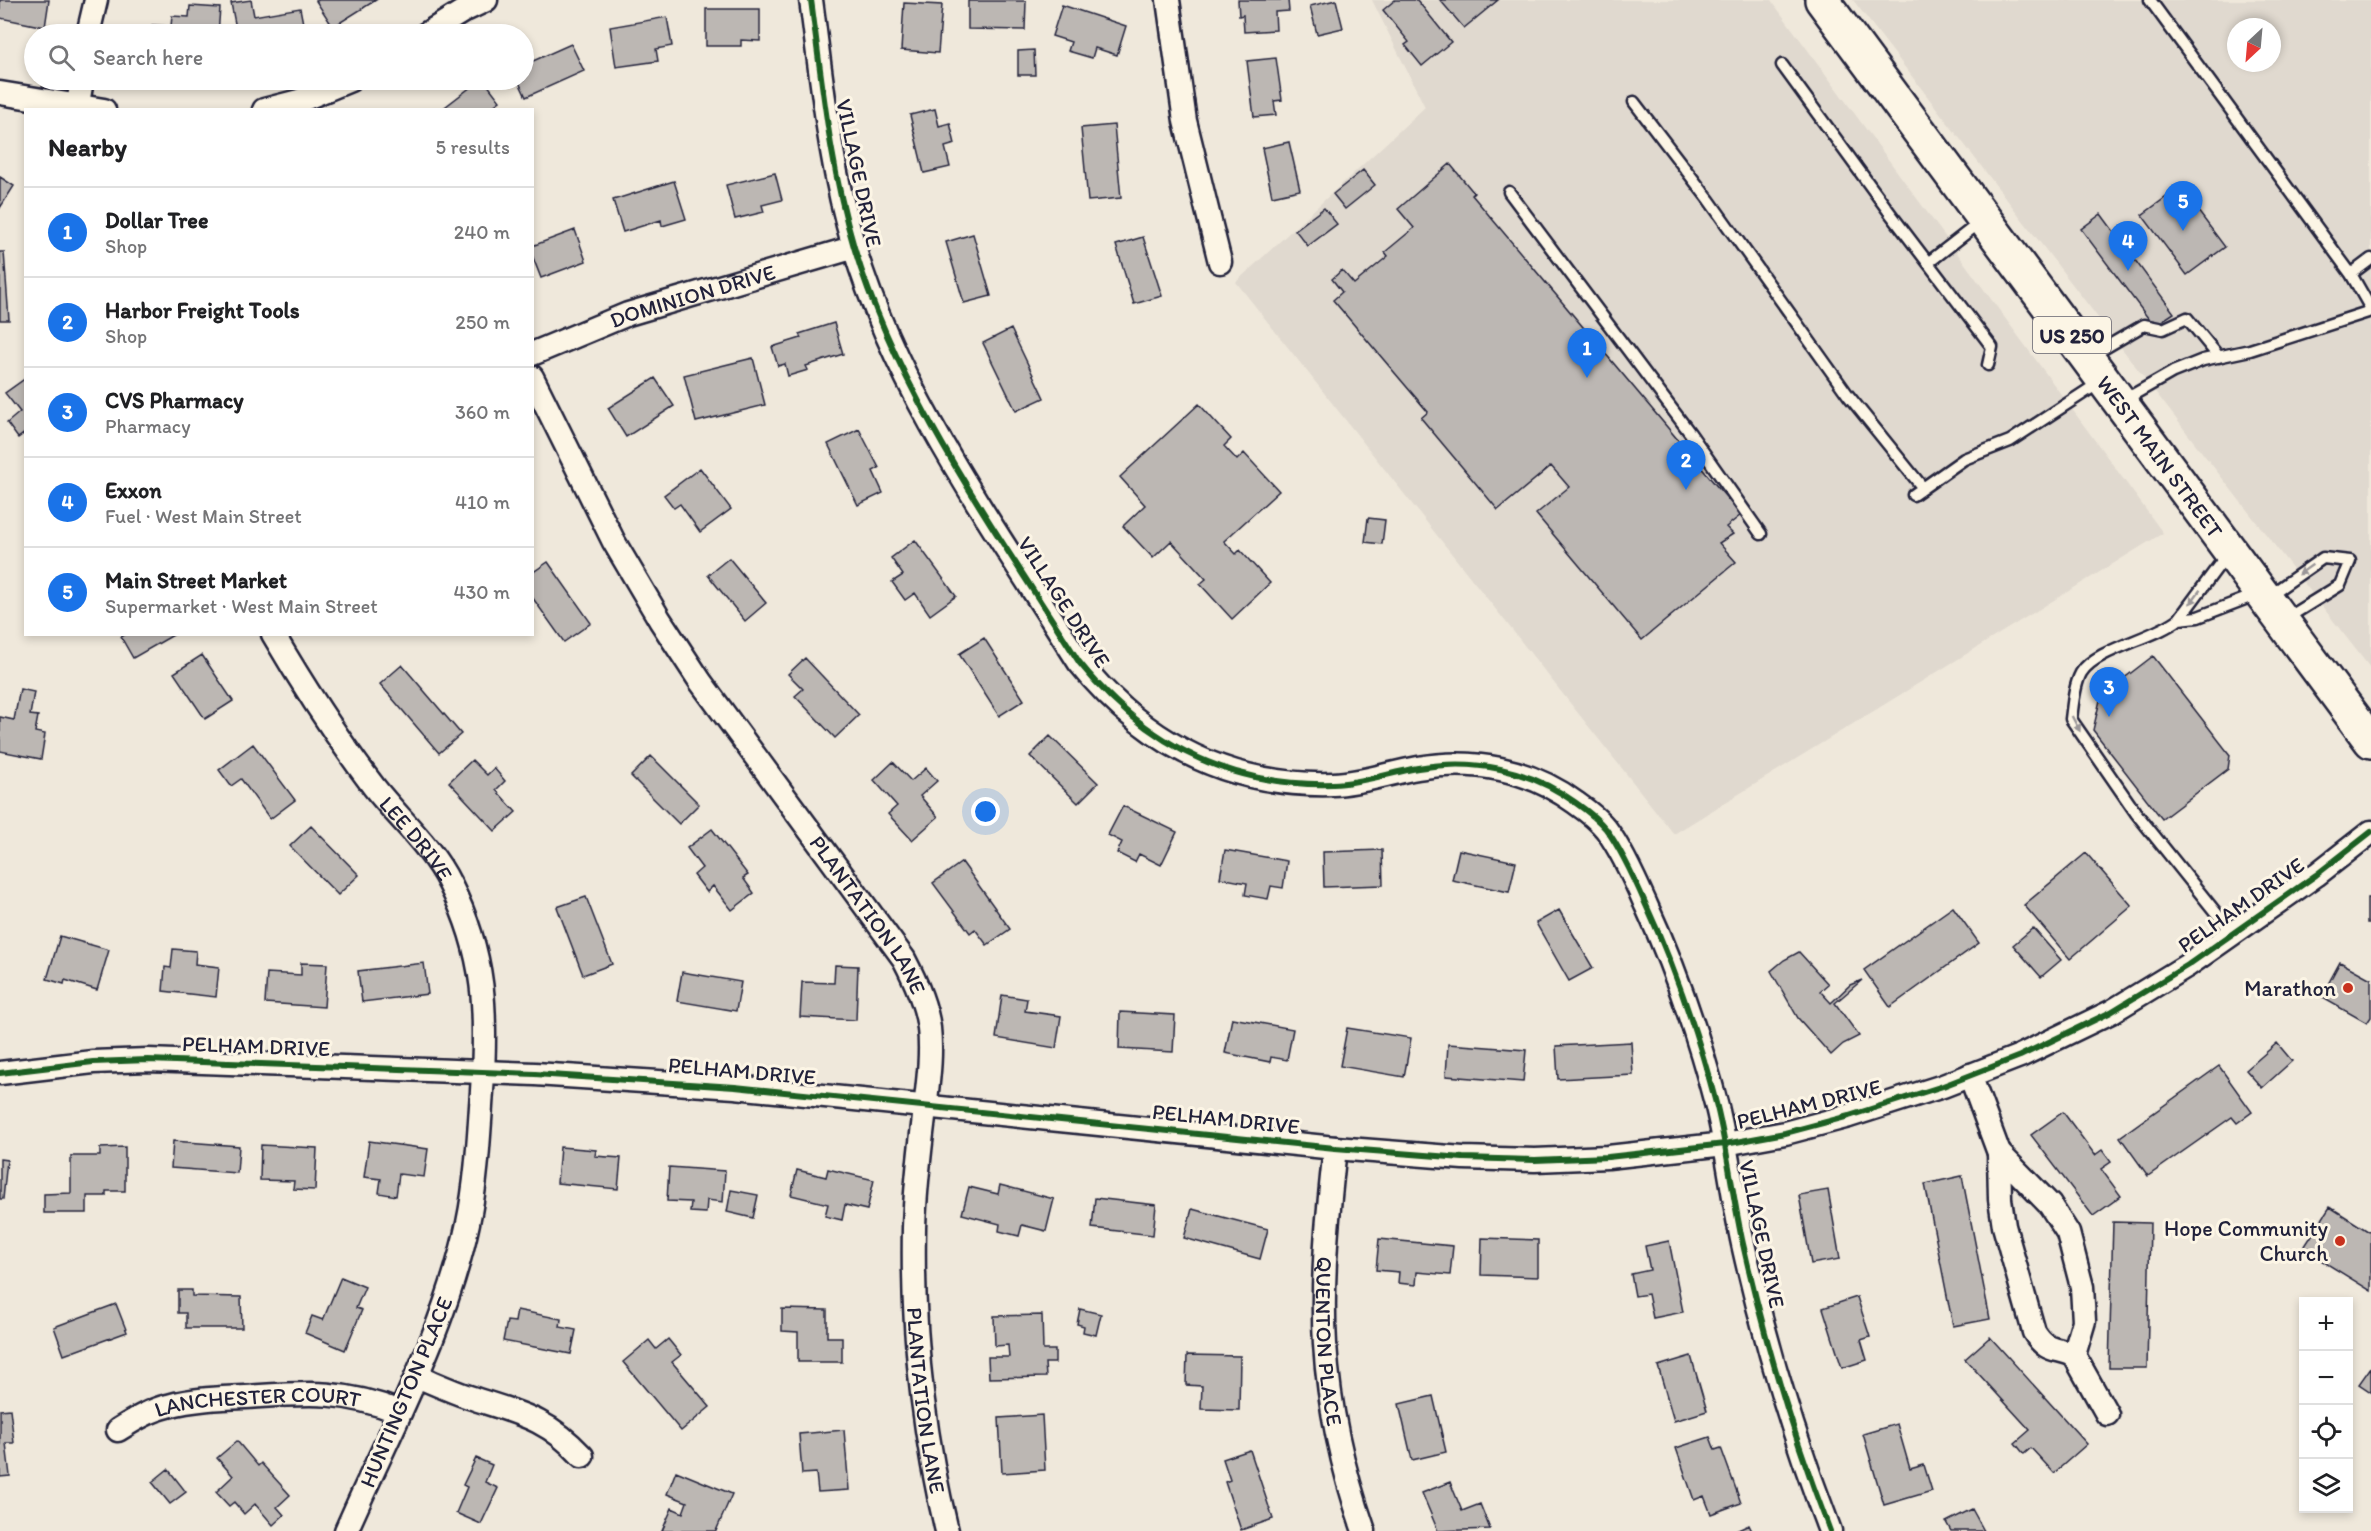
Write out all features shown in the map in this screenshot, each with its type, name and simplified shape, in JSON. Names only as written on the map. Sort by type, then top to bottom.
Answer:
[{"type":"main road","name":"WEST MAIN STREET","points":[[1822,0],[2371,741]]},
{"type":"street","points":[[90,24],[96,0]]},
{"type":"street","points":[[442,24],[486,0]]},
{"type":"street","name":"VILLAGE DRIVE","points":[[811,0],[840,192],[855,247],[881,320],[904,371],[939,438],[1078,662],[1098,686],[1125,713],[1156,736],[1183,752],[1223,768],[1265,779],[1335,784],[1374,779],[1418,768],[1454,764],[1489,766],[1539,781],[1567,796],[1606,828],[1636,882],[1661,938],[1696,1037],[1725,1144],[1743,1242],[1769,1348],[1797,1442],[1830,1531]]},
{"type":"street","points":[[1168,0],[1185,121],[1220,262]]},
{"type":"street","points":[[0,93],[78,108],[81,90]]},
{"type":"street","points":[[272,108],[299,101],[326,90]]},
{"type":"street","name":"DOMINION DRIVE","points":[[534,353],[628,314],[855,247]]},
{"type":"street","name":"PLANTATION LANE","points":[[534,381],[614,542],[660,620],[700,681],[910,970],[922,997],[929,1026],[931,1056],[914,1228],[916,1320],[924,1412],[947,1531]]},
{"type":"street","name":"LEE DRIVE","points":[[274,636],[335,734],[376,789],[429,851],[450,883],[472,938],[482,975],[485,1013],[483,1072]]},
{"type":"street","name":"PELHAM DRIVE","points":[[0,1073],[93,1062],[148,1060],[483,1072],[723,1087],[1335,1148],[1463,1158],[1535,1160],[1608,1157],[1725,1144],[1785,1133],[1849,1116],[1970,1076],[2020,1056],[2111,1012],[2188,965],[2371,832]]},
{"type":"street","name":"HUNTINGTON PLACE","points":[[346,1531],[417,1376],[445,1304],[468,1221],[477,1158],[483,1072]]},
{"type":"street","points":[[1970,1076],[1999,1153],[2000,1199],[2004,1226],[2034,1332],[2049,1349],[2074,1355]]},
{"type":"street","name":"QUENTON PLACE","points":[[1335,1148],[1324,1287],[1325,1343],[1337,1431],[1364,1531]]},
{"type":"street","points":[[1999,1153],[2050,1205],[2068,1233],[2082,1287],[2084,1321],[2074,1355],[2107,1414]]},
{"type":"street","points":[[417,1376],[466,1396],[529,1415],[553,1430],[582,1456]]},
{"type":"street","name":"LANCHESTER COURT","points":[[118,1430],[142,1415],[167,1406],[204,1399],[317,1393],[372,1401],[400,1412]]},
{"type":"lane","points":[[2105,380],[2173,372],[2219,357],[2250,351],[2371,310],[2350,274],[2150,0]]},
{"type":"lane","points":[[1782,65],[1992,347],[1988,365]]},
{"type":"lane","points":[[1634,102],[1709,200],[1848,395],[1923,488]]},
{"type":"lane","points":[[1509,192],[1690,433],[1761,534]]},
{"type":"lane","points":[[1929,262],[1985,218]]},
{"type":"lane","points":[[2350,274],[2371,259]]},
{"type":"lane","points":[[1913,495],[1964,459],[2010,441],[2105,380],[2144,325],[2163,329],[2187,318],[2219,357]]},
{"type":"lane","points":[[2179,619],[2230,550]]},
{"type":"lane","points":[[2233,934],[2136,813],[2071,719],[2077,683],[2088,664],[2098,657],[2151,636],[2179,619],[2270,604],[2340,585],[2350,561],[2323,558],[2270,604]]},
{"type":"shaded area","points":[[1372,0],[1771,0],[2163,533],[1674,834],[1236,282],[1425,107]]},
{"type":"shaded area","points":[[1853,0],[2371,0],[2371,669],[2187,433]]},
{"type":"building","points":[[0,0],[49,0],[45,24],[30,24],[0,18]]},
{"type":"building","points":[[251,0],[254,16],[300,8],[303,24],[235,24],[231,3]]},
{"type":"building","points":[[376,0],[338,24],[331,24],[316,1]]},
{"type":"building","points":[[1238,0],[1288,0],[1289,11],[1275,12],[1276,30],[1244,32],[1243,15],[1239,16]]},
{"type":"building","points":[[1336,0],[1343,28],[1317,34],[1310,6]]},
{"type":"building","points":[[1395,0],[1417,0],[1451,42],[1422,66],[1405,45],[1409,42],[1383,10]]},
{"type":"building","points":[[1440,0],[1498,0],[1464,28]]},
{"type":"building","points":[[968,1],[1026,1],[1025,30],[968,29]]},
{"type":"building","points":[[904,3],[942,5],[938,53],[901,50]]},
{"type":"building","points":[[1062,5],[1126,26],[1117,55],[1095,48],[1092,58],[1068,51],[1071,42],[1052,36]]},
{"type":"building","points":[[190,6],[220,8],[219,24],[171,24],[172,16],[189,17]]},
{"type":"building","points":[[706,9],[760,9],[760,41],[741,40],[741,46],[706,46]]},
{"type":"building","points":[[667,17],[672,46],[656,49],[658,61],[616,67],[610,27]]},
{"type":"building","points":[[571,44],[584,71],[526,97],[523,90],[534,90],[534,61]]},
{"type":"building","points":[[1034,50],[1035,75],[1018,75],[1018,51]]},
{"type":"building","points":[[1276,58],[1282,100],[1274,101],[1276,115],[1254,117],[1247,61]]},
{"type":"building","points":[[467,90],[492,90],[500,101],[491,108],[444,108]]},
{"type":"building","points":[[935,109],[939,126],[950,123],[955,144],[945,147],[950,167],[924,173],[910,115]]},
{"type":"building","points":[[1114,125],[1121,198],[1088,201],[1081,128]]},
{"type":"building","points":[[1289,142],[1300,190],[1272,196],[1262,148]]},
{"type":"building","points":[[1450,164],[1474,193],[1472,195],[1741,515],[1726,527],[1733,534],[1719,543],[1736,562],[1642,640],[1536,514],[1569,487],[1551,466],[1498,510],[1421,418],[1428,412],[1333,300],[1342,292],[1332,279],[1342,270],[1354,284],[1388,256],[1385,252],[1414,228],[1398,209]]},
{"type":"building","points":[[1363,170],[1375,185],[1345,209],[1333,194]]},
{"type":"building","points":[[775,173],[782,200],[762,205],[764,212],[735,219],[726,185]]},
{"type":"building","points":[[0,177],[14,186],[0,208]]},
{"type":"building","points":[[674,181],[686,219],[662,226],[661,220],[623,232],[613,200]]},
{"type":"building","points":[[2180,187],[2225,247],[2187,275],[2142,215]]},
{"type":"building","points":[[1324,208],[1337,224],[1308,246],[1295,230]]},
{"type":"building","points":[[2101,214],[2174,313],[2154,326],[2081,229]]},
{"type":"building","points":[[575,230],[586,261],[541,278],[534,260],[534,245]]},
{"type":"building","points":[[973,234],[991,296],[964,303],[946,242]]},
{"type":"building","points":[[1143,237],[1162,296],[1134,304],[1116,245]]},
{"type":"building","points":[[0,252],[4,252],[9,320],[0,320]]},
{"type":"building","points":[[834,323],[843,354],[806,366],[808,370],[788,376],[785,364],[778,366],[772,347],[801,338],[799,334]]},
{"type":"building","points":[[1011,329],[1044,398],[1016,411],[983,343]]},
{"type":"building","points":[[753,358],[765,405],[696,422],[684,375]]},
{"type":"building","points":[[655,378],[674,406],[626,437],[608,408]]},
{"type":"building","points":[[24,379],[24,434],[18,438],[7,423],[20,412],[5,393]]},
{"type":"building","points":[[1199,404],[1231,439],[1224,446],[1237,460],[1244,453],[1279,491],[1224,541],[1236,554],[1240,550],[1270,583],[1232,619],[1200,584],[1206,579],[1171,541],[1153,558],[1123,526],[1145,505],[1120,477]]},
{"type":"building","points":[[859,429],[879,468],[873,471],[883,493],[858,505],[828,444]]},
{"type":"building","points":[[700,468],[731,509],[700,532],[680,504],[674,508],[664,495]]},
{"type":"building","points":[[1368,518],[1385,520],[1382,544],[1365,542]]},
{"type":"building","points":[[915,540],[956,596],[930,615],[915,593],[905,600],[892,582],[903,575],[891,558]]},
{"type":"building","points":[[729,558],[766,603],[745,621],[708,575]]},
{"type":"building","points":[[548,562],[591,623],[564,642],[534,600],[534,572]]},
{"type":"building","points":[[123,636],[172,636],[133,658],[121,637]]},
{"type":"building","points":[[984,638],[1024,700],[999,716],[959,654]]},
{"type":"building","points":[[202,655],[233,701],[205,719],[174,673]]},
{"type":"building","points":[[2153,656],[2230,755],[2228,769],[2162,819],[2093,730],[2101,696]]},
{"type":"building","points":[[805,658],[859,715],[835,738],[795,696],[803,689],[788,674]]},
{"type":"building","points":[[402,665],[461,734],[439,753],[380,684]]},
{"type":"building","points":[[20,689],[34,692],[30,715],[38,716],[35,732],[45,734],[41,759],[0,751],[0,717],[14,720]]},
{"type":"building","points":[[1050,736],[1098,783],[1078,803],[1030,756]]},
{"type":"building","points":[[253,744],[295,800],[270,819],[241,779],[231,786],[219,770]]},
{"type":"building","points":[[651,756],[699,804],[679,824],[631,776]]},
{"type":"building","points":[[472,760],[487,775],[494,768],[505,781],[496,790],[516,812],[495,831],[449,782]]},
{"type":"building","points":[[893,762],[911,781],[926,768],[937,781],[920,796],[938,817],[912,840],[888,814],[897,806],[874,780]]},
{"type":"building","points":[[1123,806],[1177,832],[1161,865],[1139,854],[1135,862],[1117,853],[1122,842],[1108,835]]},
{"type":"building","points":[[311,826],[359,875],[338,895],[290,846]]},
{"type":"building","points":[[712,829],[748,875],[743,878],[754,893],[732,910],[713,886],[707,892],[694,875],[702,868],[687,848]]},
{"type":"building","points":[[1225,850],[1287,861],[1283,888],[1271,886],[1268,899],[1245,895],[1247,883],[1220,878]]},
{"type":"building","points":[[1382,850],[1383,885],[1324,887],[1323,852]]},
{"type":"building","points":[[1459,850],[1516,862],[1509,892],[1452,880]]},
{"type":"building","points":[[2086,853],[2132,906],[2070,959],[2024,905]]},
{"type":"building","points":[[962,862],[1010,929],[987,945],[975,929],[970,933],[933,883]]},
{"type":"building","points":[[586,897],[612,964],[583,975],[557,907]]},
{"type":"building","name":"Marathon","points":[[2367,898],[2371,898],[2371,923],[2367,923]]},
{"type":"building","points":[[1953,907],[1979,943],[1890,1007],[1864,970]]},
{"type":"building","points":[[1559,910],[1593,968],[1569,981],[1536,923]]},
{"type":"building","points":[[2033,928],[2061,960],[2041,977],[2013,945]]},
{"type":"building","points":[[60,936],[109,950],[97,990],[65,980],[64,984],[47,979]]},
{"type":"building","points":[[173,949],[196,951],[195,964],[219,967],[216,997],[163,991],[165,967],[171,968]]},
{"type":"building","points":[[1799,952],[1828,984],[1820,991],[1831,1003],[1850,985],[1862,980],[1835,1003],[1859,1036],[1843,1044],[1831,1055],[1798,1018],[1771,971],[1784,960]]},
{"type":"building","name":"Marathon","points":[[2340,962],[2371,979],[2371,1017],[2367,1023],[2321,997]]},
{"type":"building","points":[[301,963],[327,964],[324,1007],[265,1003],[267,973],[301,975]]},
{"type":"building","points":[[424,963],[428,994],[362,1002],[358,971]]},
{"type":"building","points":[[835,965],[858,966],[856,1020],[800,1017],[802,982],[834,983]]},
{"type":"building","points":[[682,972],[741,982],[736,1011],[677,1001]]},
{"type":"building","points":[[1002,995],[1027,999],[1025,1011],[1061,1016],[1056,1048],[996,1038]]},
{"type":"building","points":[[1120,1012],[1175,1015],[1173,1052],[1119,1049]]},
{"type":"building","points":[[1232,1018],[1293,1029],[1287,1060],[1271,1057],[1270,1062],[1225,1053]]},
{"type":"building","points":[[1347,1028],[1411,1038],[1404,1077],[1340,1066]]},
{"type":"building","points":[[1631,1042],[1633,1075],[1558,1079],[1556,1046]]},
{"type":"building","points":[[2277,1043],[2292,1061],[2262,1088],[2246,1070]]},
{"type":"building","points":[[1448,1044],[1526,1050],[1523,1082],[1446,1076]]},
{"type":"building","points":[[2219,1066],[2252,1112],[2237,1123],[2232,1117],[2148,1176],[2120,1137]]},
{"type":"building","points":[[2063,1112],[2095,1155],[2102,1150],[2111,1162],[2101,1169],[2121,1196],[2093,1216],[2031,1135]]},
{"type":"building","points":[[173,1141],[239,1146],[237,1173],[171,1168]]},
{"type":"building","points":[[369,1141],[428,1149],[424,1177],[399,1174],[396,1196],[379,1193],[381,1179],[364,1177]]},
{"type":"building","points":[[261,1145],[317,1148],[315,1190],[293,1189],[294,1181],[260,1180]]},
{"type":"building","points":[[125,1147],[125,1191],[106,1191],[106,1196],[87,1196],[87,1213],[44,1213],[44,1194],[71,1193],[71,1156],[100,1156],[100,1148]]},
{"type":"building","points":[[560,1147],[596,1150],[595,1156],[621,1158],[618,1189],[557,1183]]},
{"type":"building","points":[[0,1159],[7,1160],[3,1199],[0,1199]]},
{"type":"building","points":[[669,1167],[725,1171],[723,1202],[707,1200],[706,1213],[690,1212],[691,1202],[667,1201]]},
{"type":"building","points":[[828,1169],[874,1180],[867,1210],[845,1205],[842,1220],[825,1216],[828,1204],[791,1195],[797,1170],[826,1177]]},
{"type":"building","points":[[1962,1176],[1990,1319],[1953,1326],[1925,1184]]},
{"type":"building","points":[[1000,1185],[1054,1199],[1046,1231],[1022,1225],[1019,1236],[999,1231],[1000,1224],[962,1214],[969,1187],[998,1194]]},
{"type":"building","points":[[731,1190],[758,1195],[753,1218],[727,1212]]},
{"type":"building","points":[[1828,1190],[1840,1259],[1811,1264],[1799,1195]]},
{"type":"building","points":[[1095,1198],[1156,1205],[1153,1235],[1092,1228]]},
{"type":"building","name":"Hope Community Church","points":[[2330,1207],[2371,1233],[2371,1291],[2303,1249]]},
{"type":"building","points":[[1192,1209],[1268,1229],[1260,1259],[1184,1238]]},
{"type":"building","points":[[2113,1222],[2150,1223],[2147,1368],[2109,1368]]},
{"type":"building","points":[[1482,1238],[1538,1240],[1538,1277],[1481,1275]]},
{"type":"building","points":[[1379,1239],[1453,1246],[1450,1275],[1417,1272],[1416,1285],[1398,1283],[1399,1272],[1376,1270]]},
{"type":"building","points":[[1669,1241],[1683,1312],[1653,1318],[1648,1294],[1635,1296],[1631,1274],[1650,1270],[1645,1246]]},
{"type":"building","points":[[341,1277],[365,1287],[356,1308],[362,1310],[345,1350],[305,1333],[312,1316],[323,1320]]},
{"type":"building","points":[[178,1290],[192,1290],[192,1296],[241,1297],[242,1328],[186,1328],[186,1313],[178,1313]]},
{"type":"building","points":[[1857,1297],[1870,1337],[1861,1340],[1867,1360],[1842,1368],[1823,1308]]},
{"type":"building","points":[[116,1304],[127,1332],[64,1355],[54,1327]]},
{"type":"building","points":[[782,1309],[827,1310],[827,1337],[842,1337],[842,1362],[798,1362],[798,1332],[782,1331]]},
{"type":"building","points":[[1080,1309],[1101,1314],[1096,1335],[1083,1332],[1084,1326],[1077,1324]]},
{"type":"building","points":[[517,1310],[561,1319],[560,1327],[576,1330],[571,1354],[503,1341],[507,1321],[515,1322]]},
{"type":"building","points":[[1042,1315],[1043,1350],[1055,1350],[1055,1363],[1045,1363],[1046,1377],[989,1378],[988,1357],[1009,1357],[1008,1345],[995,1346],[994,1316]]},
{"type":"building","points":[[1990,1337],[2087,1444],[2054,1473],[2031,1448],[2024,1454],[2015,1443],[2030,1430],[1965,1359]]},
{"type":"building","points":[[668,1339],[681,1355],[672,1362],[710,1407],[681,1431],[623,1362],[649,1340],[656,1349]]},
{"type":"building","points":[[1187,1355],[1240,1356],[1239,1410],[1201,1409],[1202,1386],[1186,1385]]},
{"type":"building","points":[[1691,1356],[1707,1411],[1674,1421],[1658,1366]]},
{"type":"building","points":[[2371,1367],[2371,1392],[2359,1384]]},
{"type":"building","points":[[1433,1396],[1446,1452],[1412,1460],[1399,1404]]},
{"type":"building","points":[[10,1409],[14,1443],[6,1443],[10,1476],[0,1477],[0,1410]]},
{"type":"building","points":[[1042,1415],[1045,1470],[1002,1473],[999,1418]]},
{"type":"building","points":[[1897,1424],[1910,1469],[1924,1465],[1932,1491],[1884,1505],[1863,1434]]},
{"type":"building","points":[[844,1430],[849,1490],[818,1492],[816,1473],[802,1474],[799,1434]]},
{"type":"building","points":[[1710,1437],[1715,1450],[1721,1448],[1741,1503],[1711,1514],[1704,1496],[1694,1500],[1676,1448]]},
{"type":"building","points":[[237,1441],[258,1466],[261,1463],[290,1495],[277,1507],[284,1515],[273,1525],[255,1504],[244,1514],[234,1502],[229,1506],[216,1492],[233,1476],[217,1458]]},
{"type":"building","points":[[1250,1450],[1273,1519],[1241,1530],[1225,1482],[1230,1480],[1223,1459]]},
{"type":"building","points":[[476,1458],[492,1465],[485,1482],[498,1488],[481,1524],[456,1513],[467,1487],[463,1485]]},
{"type":"building","points":[[168,1469],[186,1492],[170,1504],[152,1482]]},
{"type":"building","points":[[676,1471],[732,1494],[716,1531],[662,1531],[672,1508],[683,1513],[687,1502],[667,1494]]},
{"type":"building","points":[[1450,1482],[1462,1511],[1480,1504],[1490,1529],[1438,1531],[1422,1493]]},
{"type":"building","points":[[1972,1509],[1984,1531],[1951,1531],[1946,1522]]},
{"type":"building","points":[[1749,1525],[1752,1531],[1736,1531]]},
{"type":"cycle path","points":[[811,0],[828,124],[846,217],[873,302],[896,357],[952,461],[983,512],[1079,662],[1104,691],[1131,716],[1160,737],[1223,768],[1258,778],[1294,783],[1333,784],[1439,765],[1459,764],[1500,769],[1520,774],[1558,791],[1592,815],[1612,837],[1633,876],[1657,930],[1677,979],[1703,1055],[1717,1107],[1739,1227],[1761,1317],[1792,1425],[1830,1531]]},
{"type":"cycle path","points":[[0,1073],[93,1062],[148,1060],[535,1074],[735,1087],[1335,1148],[1463,1158],[1535,1160],[1608,1157],[1725,1144],[1785,1133],[1849,1116],[1943,1086],[2020,1056],[2111,1012],[2188,965],[2316,875],[2371,832]]},
{"type":"place","name":"Main Street Market","points":[[2183,231]]},
{"type":"place","name":"Exxon","points":[[2128,271]]},
{"type":"place","name":"Dollar Tree","points":[[1587,378]]},
{"type":"place","name":"Harbor Freight Tools","points":[[1686,490]]},
{"type":"place","name":"CVS Pharmacy","points":[[2109,717]]},
{"type":"place","name":"Marathon","points":[[2348,988]]},
{"type":"place","name":"Hope Community Church","points":[[2340,1241]]}]
